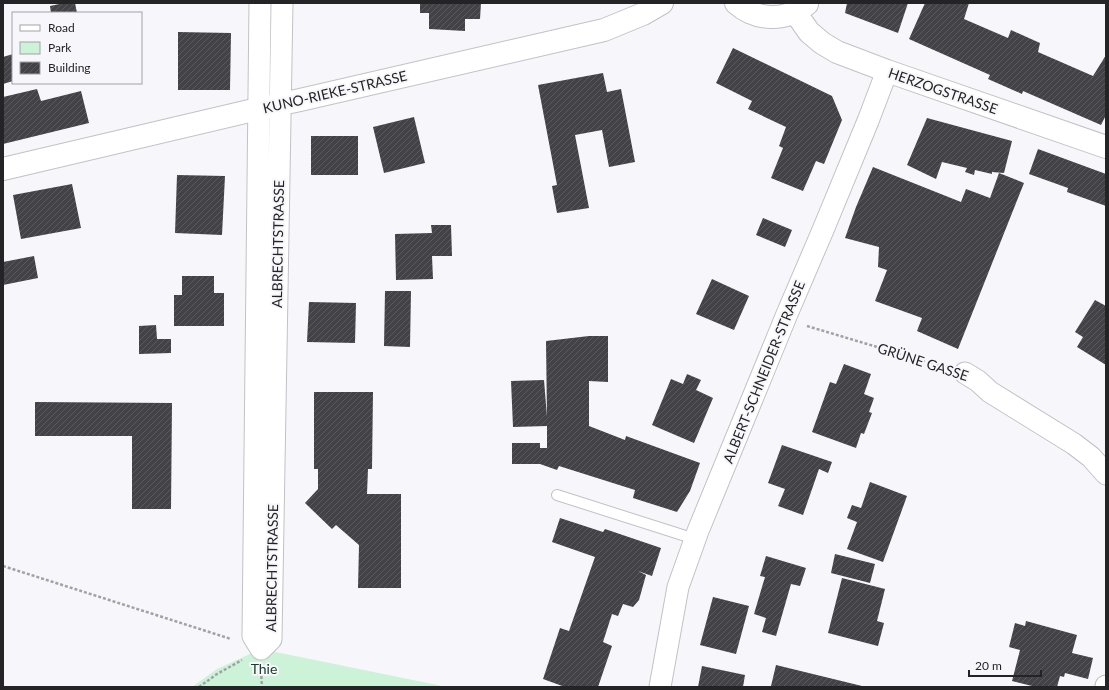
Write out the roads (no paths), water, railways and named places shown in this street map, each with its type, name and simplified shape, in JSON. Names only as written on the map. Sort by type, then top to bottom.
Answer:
[{"type":"street","name":"ALBRECHTSTRASSE","points":[[260,3],[253,636],[261,649],[271,639],[282,3]]},
{"type":"street","name":"KUNO-RIEKE-STRASSE","points":[[3,169],[604,30],[643,14],[662,3]]},
{"type":"street","points":[[736,3],[749,12],[765,17],[788,15],[802,7]]},
{"type":"street","name":"HERZOGSTRASSE","points":[[802,7],[809,32],[822,43],[837,52],[887,71],[1106,147]]},
{"type":"street","name":"ALBERT-SCHNEIDER-STRASSE","points":[[660,683],[678,587],[695,539],[868,121],[887,71]]},
{"type":"street","name":"GRÜNE GASSE","points":[[965,374],[978,380],[990,392],[1074,444],[1091,457],[1106,474]]},
{"type":"lane","points":[[557,495],[695,539]]},
{"type":"park label","name":"Thie","points":[[264,669]]}]
